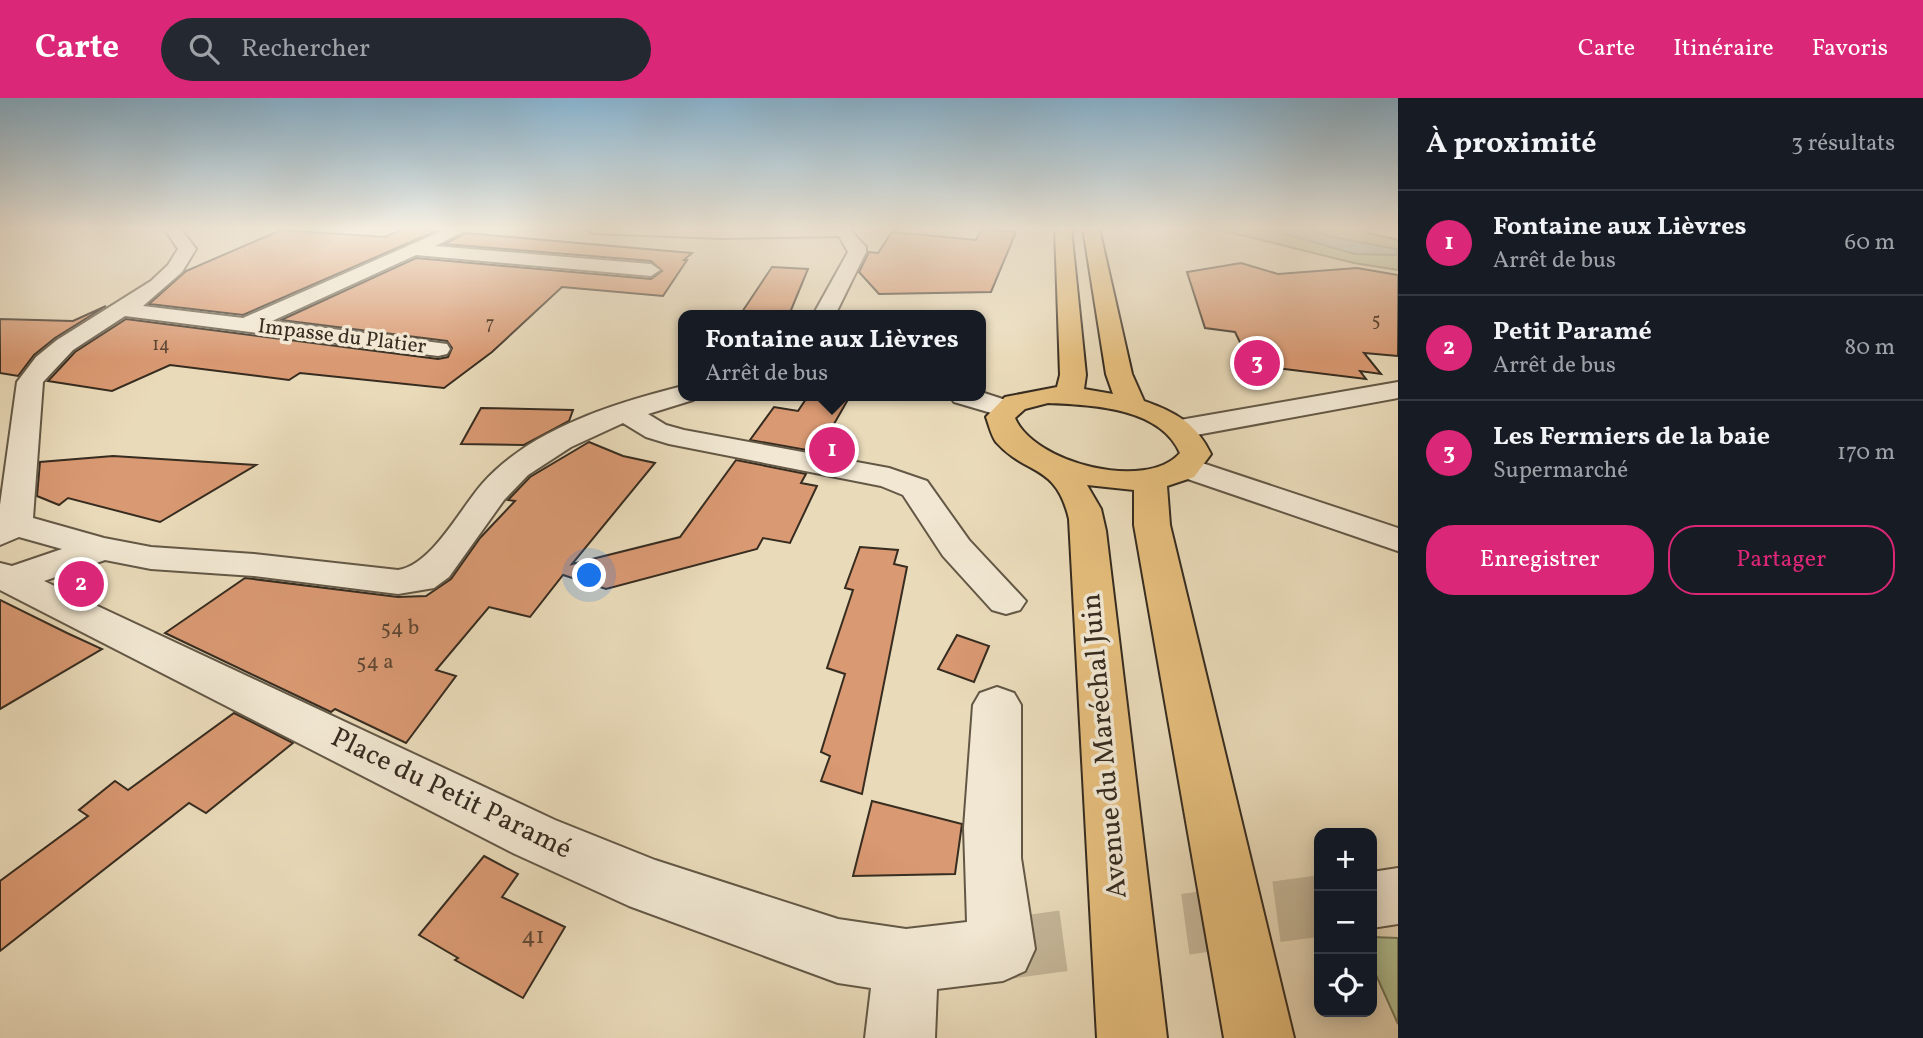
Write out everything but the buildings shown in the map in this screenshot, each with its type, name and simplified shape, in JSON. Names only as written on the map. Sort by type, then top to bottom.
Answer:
[{"type":"main road","points":[[1066,272],[1073,375],[1069,395]]},
{"type":"main road","points":[[1099,272],[1119,374],[1132,406]]},
{"type":"main road","points":[[1069,395],[1132,406],[1180,429],[1189,437],[1196,454],[1168,474],[1102,478],[1054,466],[1025,452],[1005,436],[1000,426],[1000,417],[1005,409],[1030,398],[1069,395]]},
{"type":"main road","name":"Avenue du Maréchal Juin","points":[[1054,466],[1080,495],[1088,523],[1088,562],[1132,1038]]},
{"type":"main road","points":[[1168,474],[1153,525],[1259,1038]]},
{"type":"street","points":[[7,554],[21,482],[30,382],[38,368],[55,352],[171,272]]},
{"type":"street","points":[[246,325],[364,272]]},
{"type":"street","points":[[827,310],[847,272]]},
{"type":"street","name":"Impasse du Platier","points":[[118,309],[439,349]]},
{"type":"street","points":[[1180,429],[1398,390]]},
{"type":"street","points":[[7,554],[104,549],[151,558],[254,565],[398,582],[420,579],[435,569],[503,481],[523,464],[566,439],[626,413],[678,396]]},
{"type":"street","points":[[980,401],[1005,409]]},
{"type":"street","points":[[626,413],[656,431],[680,438],[889,478],[915,488],[956,548],[1006,601]]},
{"type":"street","points":[[1168,474],[1398,540]]},
{"type":"street","points":[[7,554],[40,567],[104,549]]},
{"type":"street","name":"Place du Petit Paramé","points":[[7,554],[523,831],[638,881],[838,951],[906,961],[1003,949],[993,906],[990,869],[997,705]]},
{"type":"street","points":[[1377,899],[1398,896]]},
{"type":"street","points":[[900,1038],[906,961]]},
{"type":"green space","points":[[1377,937],[1398,938],[1398,1024],[1377,977]]},
{"type":"tunnel","points":[[1003,949],[1314,907]]},
{"type":"place","name":"Les Fermiers de la baie","points":[[1257,363]]},
{"type":"place","name":"Fontaine aux Lièvres","points":[[832,450]]},
{"type":"place","name":"Petit Paramé","points":[[81,584]]}]
